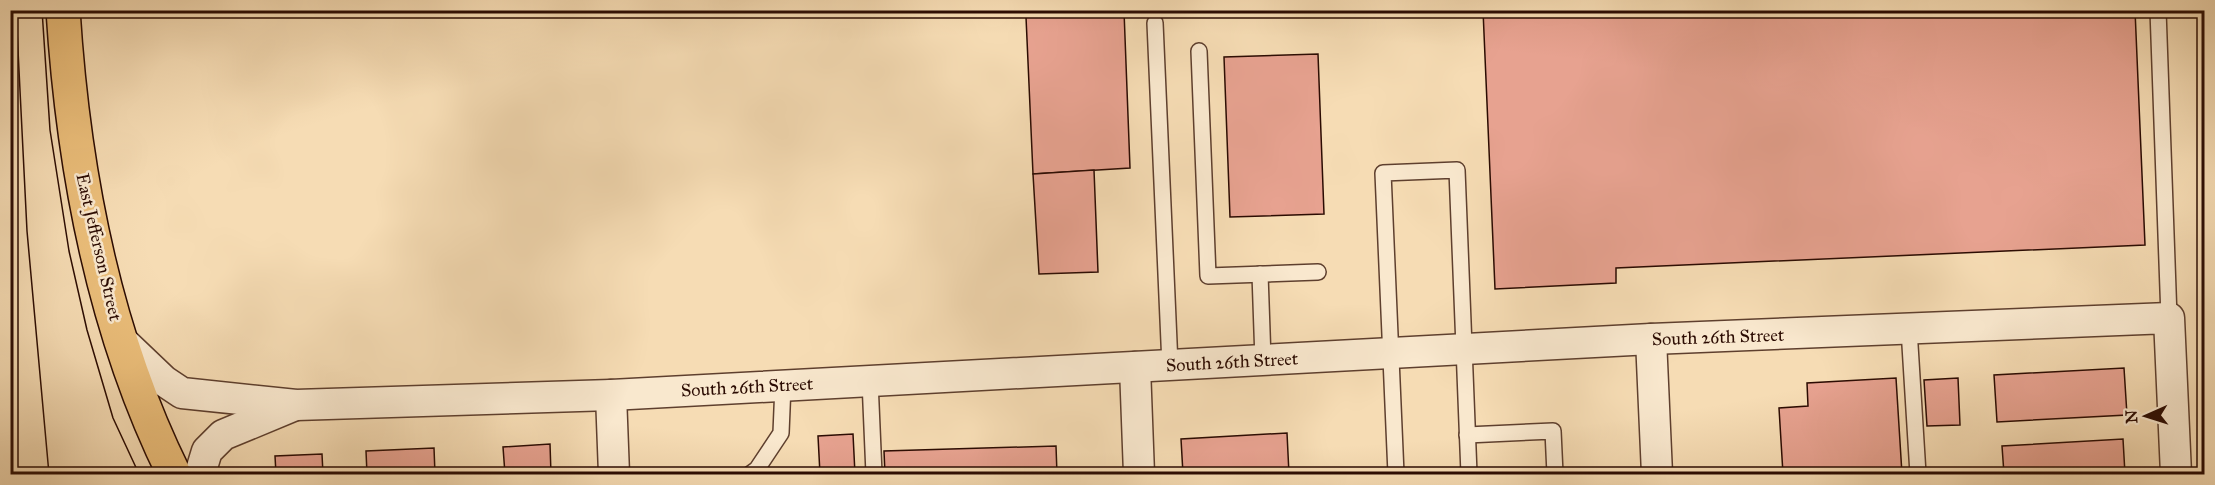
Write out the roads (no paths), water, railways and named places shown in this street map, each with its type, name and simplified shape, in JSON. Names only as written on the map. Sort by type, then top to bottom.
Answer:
[{"type":"main road","name":"East Jefferson Street","points":[[63,10],[68,85],[76,150],[94,239],[122,341],[141,397],[174,474]]},
{"type":"street","name":"South 26th Street","points":[[122,341],[164,381],[182,393],[296,405],[611,395],[1652,339],[2169,318]]},
{"type":"street","points":[[2169,318],[2176,474]]},
{"type":"street","points":[[1652,339],[1657,474]]},
{"type":"street","points":[[1135,367],[1139,474]]},
{"type":"street","points":[[611,395],[614,474]]},
{"type":"street","name":"South 26th Street","points":[[200,474],[207,451],[223,435],[296,405]]},
{"type":"lane","points":[[2158,10],[2169,318]]},
{"type":"lane","points":[[1155,23],[1170,365]]},
{"type":"lane","points":[[1200,51],[1208,276],[1318,272]]},
{"type":"lane","points":[[1396,474],[1383,173],[1457,170],[1469,474]]},
{"type":"lane","points":[[1260,274],[1263,360]]},
{"type":"lane","points":[[1909,329],[1918,474]]},
{"type":"lane","points":[[870,381],[874,474]]},
{"type":"lane","points":[[750,474],[757,469],[781,433],[783,385]]},
{"type":"lane","points":[[1467,435],[1553,431],[1555,474]]},
{"type":"tram line","points":[[16,10],[27,231],[49,474]]},
{"type":"tram line","points":[[42,10],[50,130],[69,251],[87,330],[113,418],[139,474]]}]
